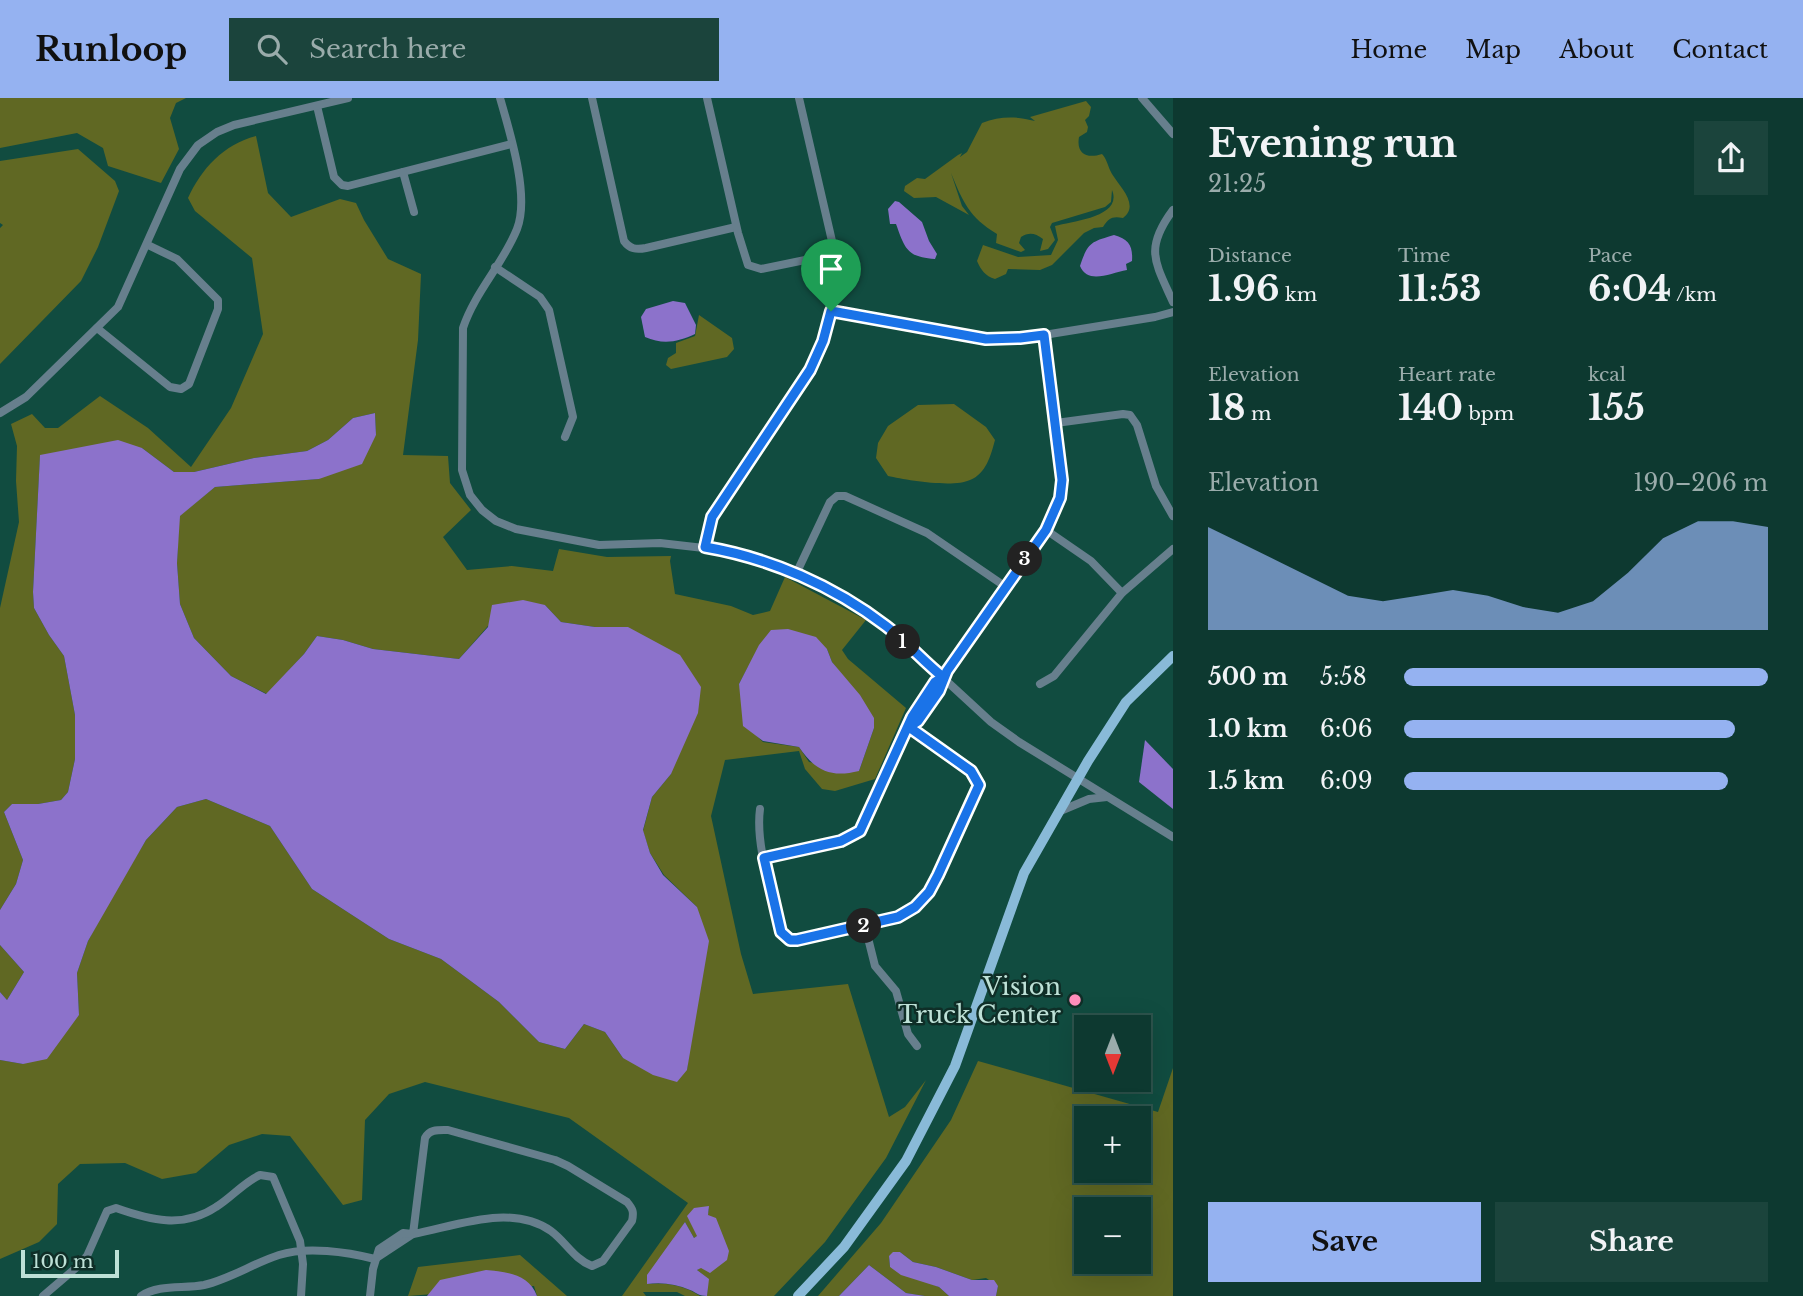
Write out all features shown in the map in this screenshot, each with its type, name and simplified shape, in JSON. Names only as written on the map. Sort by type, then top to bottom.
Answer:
[{"type":"main road","points":[[798,1296],[844,1247],[906,1161],[955,1066],[1024,873],[1078,778],[1126,702],[1173,656]]},
{"type":"street","points":[[0,414],[26,397],[118,307],[180,169],[198,145],[217,132],[234,125],[348,98]]},
{"type":"street","points":[[500,98],[521,188],[522,208],[516,231],[470,309],[463,328],[460,460],[465,484],[482,510],[496,521],[516,529],[599,545],[660,544],[705,547],[748,556],[796,574],[874,618],[991,722],[1173,837]]},
{"type":"street","points":[[592,98],[627,244],[638,250],[736,227]]},
{"type":"street","points":[[707,98],[744,260],[748,265],[757,269],[834,254]]},
{"type":"street","points":[[705,547],[712,517],[817,356],[831,311],[834,254],[801,98]]},
{"type":"street","points":[[1142,98],[1173,134]]},
{"type":"street","points":[[317,106],[337,182],[348,186],[511,144]]},
{"type":"street","points":[[403,172],[414,212]]},
{"type":"street","points":[[1173,210],[1157,237],[1154,251],[1157,267],[1173,302]]},
{"type":"street","points":[[97,328],[170,387],[181,389],[190,384],[219,300],[177,259],[148,244]]},
{"type":"street","points":[[495,267],[540,297],[549,310],[573,417],[565,437]]},
{"type":"street","points":[[831,311],[986,339],[1044,335],[1173,312]]},
{"type":"street","points":[[764,858],[841,841],[860,831],[909,727],[918,721],[939,691],[943,677],[1046,530],[1060,498],[1062,480],[1044,335]]},
{"type":"street","points":[[1056,423],[1130,415],[1137,425],[1156,486],[1173,516]]},
{"type":"street","points":[[796,574],[831,502],[834,497],[841,495],[851,497],[927,533],[1006,587]]},
{"type":"street","points":[[1046,530],[1091,561],[1122,593]]},
{"type":"street","points":[[1040,684],[1054,676],[1122,593],[1173,549]]},
{"type":"street","points":[[760,809],[758,823],[764,858],[781,932],[790,940],[864,926],[908,912],[923,901],[938,875],[979,785],[975,775],[909,727]]},
{"type":"street","points":[[1058,812],[1089,799],[1107,797]]},
{"type":"street","points":[[864,926],[875,967],[896,991],[908,1034],[917,1046]]},
{"type":"street","points":[[370,1296],[375,1259],[413,1234],[480,1220],[524,1219],[549,1230],[573,1253],[592,1266],[603,1261],[632,1221],[634,1214],[633,1208],[627,1202],[555,1160],[448,1130],[434,1130],[425,1138],[413,1234]]},
{"type":"street","points":[[43,1296],[82,1261],[110,1209],[116,1208],[155,1220],[187,1220],[215,1208],[260,1175],[267,1175],[275,1182],[300,1241],[303,1264],[301,1296]]},
{"type":"street","points":[[141,1296],[158,1289],[212,1283],[281,1255],[302,1252],[363,1255],[375,1259]]},
{"type":"green space","points":[[0,98],[186,98],[176,103],[170,118],[179,149],[161,183],[108,166],[103,148],[77,133],[0,148]]},
{"type":"green space","points":[[1086,101],[1091,107],[1085,120],[1087,132],[1079,137],[1079,148],[1087,155],[1104,156],[1127,196],[1130,207],[1123,218],[1111,218],[1103,227],[1084,233],[1052,265],[1040,270],[1008,269],[1006,274],[995,279],[984,272],[977,261],[983,245],[1018,257],[1051,255],[1058,240],[1055,226],[1084,220],[1104,212],[1110,206],[1113,199],[1112,190],[1111,202],[1105,207],[1052,223],[1050,227],[1055,240],[1048,249],[1040,251],[1043,239],[1029,234],[1021,237],[1019,243],[1025,250],[1021,252],[996,243],[997,234],[973,215],[951,173],[962,206],[969,215],[936,197],[914,198],[904,191],[905,186],[917,178],[925,179],[958,155],[962,153],[960,157],[967,152],[982,123],[1008,118],[1035,121],[1030,117]]},
{"type":"green space","points":[[256,136],[268,193],[291,217],[340,199],[356,203],[388,259],[421,274],[418,340],[403,455],[448,456],[450,483],[471,510],[443,537],[467,570],[512,566],[553,571],[559,549],[607,557],[671,556],[675,594],[731,606],[753,615],[770,611],[785,577],[866,620],[842,650],[848,659],[906,708],[875,779],[835,791],[822,789],[805,769],[799,751],[725,760],[711,816],[741,954],[753,994],[848,984],[889,1117],[905,1107],[926,1080],[886,1158],[825,1242],[774,1296],[707,1296],[708,1279],[697,1270],[700,1268],[709,1207],[698,1236],[694,1238],[685,1222],[647,1284],[675,1285],[700,1296],[685,1296],[677,1292],[643,1292],[646,1296],[622,1296],[688,1203],[569,1118],[425,1082],[389,1094],[365,1120],[362,1200],[343,1205],[290,1136],[262,1134],[229,1145],[196,1173],[162,1179],[125,1163],[80,1164],[58,1184],[57,1224],[39,1242],[0,1259],[0,1060],[23,1064],[79,1015],[77,973],[88,941],[110,900],[146,840],[177,807],[206,799],[270,826],[312,889],[389,939],[441,959],[499,1002],[539,1042],[565,1049],[584,1024],[605,1032],[623,1058],[687,1070],[697,907],[664,875],[650,853],[643,831],[652,797],[671,774],[628,627],[595,627],[561,622],[545,605],[488,626],[459,659],[373,649],[317,636],[267,694],[231,676],[194,638],[180,604],[177,563],[179,516],[215,487],[319,479],[376,435],[375,413],[353,418],[328,440],[307,451],[254,458],[194,472],[174,472],[142,448],[40,456],[34,608],[64,656],[75,715],[75,759],[68,792],[61,800],[38,804],[12,804],[4,812],[23,860],[16,884],[0,910],[0,608],[19,522],[17,446],[11,424],[32,414],[45,428],[58,428],[100,396],[148,428],[191,467],[231,408],[263,334],[252,258],[195,211],[188,198],[215,159],[244,140]],"holes":[[[827,649],[832,662],[874,728],[859,771],[809,762],[799,747],[763,742],[751,730],[739,684],[748,667]]]},
{"type":"green space","points":[[78,149],[115,181],[119,191],[98,247],[81,281],[0,364],[0,228],[3,225],[0,223],[0,161]]},
{"type":"green space","points":[[699,315],[732,338],[734,349],[727,357],[671,369],[666,365],[668,358],[676,353],[676,343],[695,336]]},
{"type":"green space","points":[[954,404],[986,427],[995,440],[987,463],[980,473],[970,480],[953,483],[888,476],[876,458],[878,443],[888,426],[918,405]]},
{"type":"green space","points":[[0,945],[24,972],[7,1000],[0,992]]},
{"type":"green space","points":[[978,1061],[1074,1088],[1074,1092],[1087,1092],[1137,1106],[1074,1106],[1074,1183],[1151,1183],[1151,1110],[1158,1112],[1173,1068],[1173,1296],[996,1296],[998,1286],[986,1278],[972,1280],[913,1262],[900,1252],[889,1256],[890,1267],[939,1287],[949,1296],[906,1293],[869,1265],[839,1296],[818,1296],[881,1223],[951,1120]]},
{"type":"green space","points":[[520,1255],[567,1296],[537,1296],[534,1286],[408,1296],[418,1267]]},
{"type":"shaded area","points":[[895,201],[922,222],[937,254],[935,259],[913,254],[905,246],[896,224],[890,224],[888,209]]},
{"type":"shaded area","points":[[1114,235],[1127,241],[1131,247],[1132,261],[1126,264],[1127,270],[1100,276],[1088,275],[1080,266],[1088,247]]},
{"type":"shaded area","points":[[673,301],[685,303],[696,325],[695,334],[670,342],[645,337],[641,317],[646,309]]},
{"type":"shaded area","points":[[375,413],[376,435],[362,464],[319,479],[215,487],[180,516],[177,563],[180,604],[194,638],[231,676],[266,694],[304,654],[317,636],[373,649],[459,659],[488,627],[492,605],[523,600],[545,605],[561,622],[595,627],[628,627],[680,655],[701,687],[698,713],[671,774],[652,797],[643,830],[650,853],[663,875],[697,907],[709,941],[687,1070],[677,1082],[653,1075],[623,1058],[605,1032],[584,1024],[565,1049],[539,1042],[499,1002],[441,959],[389,939],[312,889],[270,826],[206,799],[177,807],[146,840],[88,941],[77,973],[79,1015],[47,1059],[23,1064],[0,1060],[0,992],[7,1000],[24,972],[0,945],[0,910],[16,884],[23,860],[4,812],[12,804],[38,804],[61,800],[68,792],[75,759],[75,715],[64,656],[34,608],[40,455],[118,440],[142,448],[174,472],[194,472],[254,458],[307,451],[328,440],[353,418]]},
{"type":"shaded area","points":[[788,629],[816,637],[874,718],[874,728],[859,771],[840,774],[824,771],[811,762],[799,747],[763,741],[743,726],[739,684],[759,645],[771,630]]},
{"type":"shaded area","points":[[1145,740],[1173,769],[1173,809],[1139,782]]},
{"type":"shaded area","points":[[709,1206],[708,1215],[716,1218],[729,1251],[727,1260],[710,1273],[701,1268],[697,1270],[709,1279],[707,1296],[674,1285],[647,1284],[647,1275],[685,1222],[694,1238],[697,1236],[687,1216],[694,1208]]},
{"type":"shaded area","points":[[893,1252],[900,1252],[913,1262],[972,1280],[994,1280],[998,1286],[996,1296],[949,1296],[939,1287],[901,1275],[890,1267],[889,1256]]},
{"type":"shaded area","points":[[869,1265],[906,1293],[925,1296],[839,1296]]},
{"type":"shaded area","points":[[486,1270],[516,1275],[528,1283],[537,1296],[427,1296],[440,1280]]},
{"type":"place","name":"Vision Truck Center","points":[[1075,1000]]},
{"type":"route","points":[[831,311],[823,341],[810,370],[712,517],[705,547],[730,551],[771,564],[796,574],[856,606],[889,628],[943,677],[935,682],[912,717],[860,831],[841,841],[764,858],[781,932],[790,940],[898,917],[923,901],[929,892],[979,785],[978,779],[971,771],[909,727],[918,721],[939,691],[943,677],[1046,530],[1060,498],[1062,480],[1062,461],[1044,335],[986,339],[831,311]]}]
